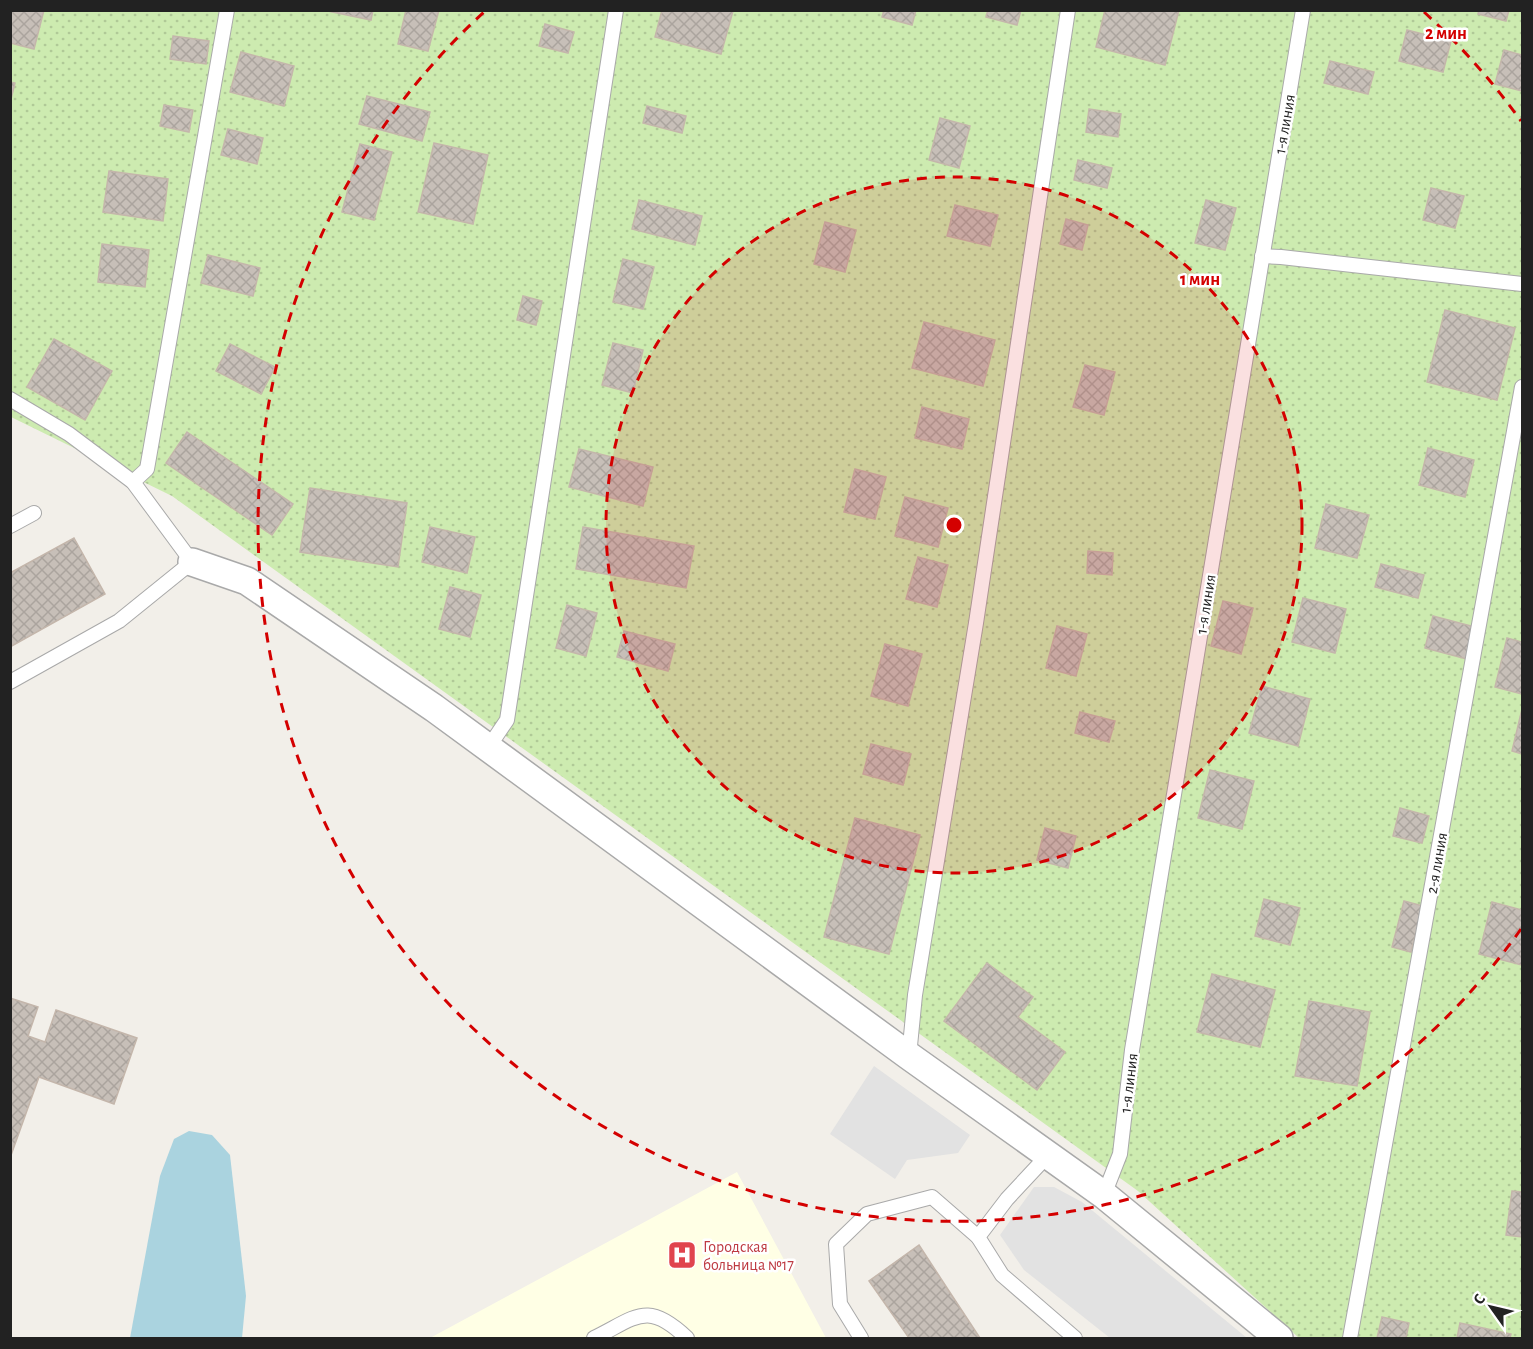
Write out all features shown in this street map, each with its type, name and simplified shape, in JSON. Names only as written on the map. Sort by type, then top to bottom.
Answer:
[{"type":"street","points":[[192,562],[247,580],[434,708],[909,1056],[1104,1195],[1279,1338]]},
{"type":"lane","points":[[134,482],[147,469],[227,10]]},
{"type":"lane","points":[[488,748],[507,720],[616,10]]},
{"type":"lane","points":[[909,1056],[915,995],[976,623],[1068,10]]},
{"type":"lane","name":"1-я линия","points":[[1104,1195],[1119,1154],[1134,1038],[1303,10]]},
{"type":"lane","points":[[1262,256],[1522,284]]},
{"type":"lane","name":"2-я линия","points":[[1350,1338],[1522,387]]},
{"type":"lane","points":[[10,399],[69,435],[134,482],[192,562],[119,621],[10,682]]},
{"type":"lane","points":[[10,526],[34,513]]},
{"type":"lane","points":[[978,1237],[1007,1199],[1048,1155]]},
{"type":"lane","points":[[861,1338],[840,1304],[836,1244],[867,1214],[932,1197],[978,1237],[1002,1275],[1075,1338]]},
{"type":"lane","points":[[594,1338],[642,1315],[657,1317],[668,1322],[687,1338]]},
{"type":"shaded area","points":[[874,1066],[970,1135],[958,1153],[907,1160],[895,1179],[830,1134]]},
{"type":"shaded area","name":"Городская больница №17","points":[[737,1172],[826,1338],[430,1338]]},
{"type":"shaded area","points":[[1034,1187],[1054,1187],[1082,1202],[1247,1338],[1110,1338],[1024,1270],[1000,1235]]},
{"type":"green space","points":[[10,11],[1522,11],[1522,1338],[1299,1338],[1138,1191],[172,496],[11,417]]},
{"type":"water","points":[[189,1131],[212,1135],[230,1155],[246,1296],[242,1338],[130,1338],[160,1176],[174,1139]]},
{"type":"building","points":[[10,10],[44,10],[34,49],[10,43]]},
{"type":"building","points":[[323,10],[373,10],[371,20]]},
{"type":"building","points":[[406,10],[439,10],[428,51],[398,44]]},
{"type":"building","points":[[662,10],[733,11],[721,54],[655,37]]},
{"type":"building","points":[[884,10],[916,10],[912,25],[882,17]]},
{"type":"building","points":[[988,10],[1021,10],[1017,25],[986,17]]},
{"type":"building","points":[[1105,10],[1179,10],[1165,65],[1096,47]]},
{"type":"building","points":[[1479,10],[1509,10],[1506,21],[1478,14]]},
{"type":"building","points":[[545,24],[574,32],[568,53],[539,46]]},
{"type":"building","points":[[1407,30],[1451,41],[1443,72],[1399,61]]},
{"type":"building","points":[[173,36],[209,41],[206,64],[170,59]]},
{"type":"building","points":[[1504,50],[1522,55],[1522,91],[1495,84]]},
{"type":"building","points":[[241,52],[294,66],[284,106],[230,92]]},
{"type":"building","points":[[1330,61],[1374,72],[1368,94],[1324,83]]},
{"type":"building","points":[[10,82],[15,83],[10,103]]},
{"type":"building","points":[[367,96],[430,112],[422,141],[359,124]]},
{"type":"building","points":[[164,105],[193,110],[189,132],[160,126]]},
{"type":"building","points":[[647,106],[686,116],[682,133],[643,123]]},
{"type":"building","points":[[1089,109],[1121,114],[1118,137],[1086,132]]},
{"type":"building","points":[[940,118],[970,126],[959,168],[929,160]]},
{"type":"building","points":[[228,129],[263,138],[257,164],[221,155]]},
{"type":"building","points":[[434,143],[488,155],[473,224],[418,212]]},
{"type":"building","points":[[360,144],[392,152],[374,220],[342,212]]},
{"type":"building","points":[[1078,160],[1112,168],[1107,188],[1074,180]]},
{"type":"building","points":[[109,171],[168,179],[163,221],[103,212]]},
{"type":"building","points":[[1431,188],[1464,196],[1455,228],[1423,220]]},
{"type":"building","points":[[639,200],[702,216],[695,245],[632,229]]},
{"type":"building","points":[[1206,200],[1236,208],[1225,250],[1195,243]]},
{"type":"building","points":[[955,205],[998,215],[990,246],[947,236]]},
{"type":"building","points":[[1066,219],[1088,225],[1082,250],[1060,244]]},
{"type":"building","points":[[825,222],[856,230],[845,272],[814,264]]},
{"type":"building","points":[[102,244],[149,250],[145,287],[98,282]]},
{"type":"building","points":[[208,255],[260,268],[253,296],[201,283]]},
{"type":"building","points":[[623,259],[654,267],[643,309],[613,302]]},
{"type":"building","points":[[523,296],[542,301],[536,325],[517,320]]},
{"type":"building","points":[[1445,310],[1515,328],[1497,400],[1427,382]]},
{"type":"building","points":[[924,322],[995,340],[983,386],[912,368]]},
{"type":"building","points":[[54,339],[112,371],[85,420],[27,387]]},
{"type":"building","points":[[613,343],[643,350],[633,393],[602,385]]},
{"type":"building","points":[[230,344],[275,367],[261,394],[216,371]]},
{"type":"building","points":[[1085,365],[1115,372],[1104,415],[1073,407]]},
{"type":"building","points":[[922,407],[969,419],[962,449],[915,438]]},
{"type":"building","points":[[187,432],[293,504],[272,535],[166,463]]},
{"type":"building","points":[[1428,448],[1474,460],[1465,497],[1419,485]]},
{"type":"building","points":[[579,449],[653,467],[643,506],[569,487]]},
{"type":"building","points":[[855,469],[886,477],[875,519],[844,512]]},
{"type":"building","points":[[310,488],[407,503],[398,567],[300,552]]},
{"type":"building","points":[[905,497],[948,508],[938,547],[895,536]]},
{"type":"building","points":[[1326,504],[1369,515],[1357,558],[1315,548]]},
{"type":"building","points":[[430,527],[475,537],[467,573],[422,562]]},
{"type":"building","points":[[583,527],[694,546],[686,588],[576,569]]},
{"type":"building","points":[[74,538],[105,594],[10,647],[10,573]]},
{"type":"building","points":[[1088,551],[1113,553],[1112,575],[1087,573]]},
{"type":"building","points":[[918,557],[948,565],[937,607],[906,599]]},
{"type":"building","points":[[1381,564],[1424,575],[1418,598],[1375,587]]},
{"type":"building","points":[[450,587],[481,595],[470,637],[439,629]]},
{"type":"building","points":[[1303,598],[1346,609],[1335,653],[1292,642]]},
{"type":"building","points":[[1223,601],[1253,608],[1241,654],[1211,646]]},
{"type":"building","points":[[567,605],[597,613],[586,656],[556,648]]},
{"type":"building","points":[[1433,616],[1475,627],[1467,659],[1425,648]]},
{"type":"building","points":[[1057,626],[1087,634],[1076,676],[1046,668]]},
{"type":"building","points":[[624,631],[675,644],[668,671],[617,657]]},
{"type":"building","points":[[1507,638],[1522,642],[1522,694],[1495,687]]},
{"type":"building","points":[[885,644],[922,654],[908,706],[871,696]]},
{"type":"building","points":[[1262,686],[1310,699],[1298,746],[1249,733]]},
{"type":"building","points":[[1522,709],[1522,754],[1512,751]]},
{"type":"building","points":[[1080,712],[1115,721],[1109,742],[1075,733]]},
{"type":"building","points":[[871,744],[911,754],[903,785],[863,774]]},
{"type":"building","points":[[1210,770],[1254,781],[1242,829],[1198,818]]},
{"type":"building","points":[[1400,808],[1429,816],[1422,843],[1393,836]]},
{"type":"building","points":[[855,818],[920,835],[889,954],[824,937]]},
{"type":"building","points":[[1045,828],[1076,836],[1068,868],[1037,860]]},
{"type":"building","points":[[1264,899],[1300,908],[1290,945],[1255,936]]},
{"type":"building","points":[[1404,901],[1423,906],[1411,952],[1392,947]]},
{"type":"building","points":[[1492,902],[1522,910],[1522,965],[1479,954]]},
{"type":"building","points":[[987,963],[1033,997],[1018,1017],[1065,1052],[1037,1090],[944,1021]]},
{"type":"building","points":[[1212,974],[1275,990],[1260,1047],[1197,1032]]},
{"type":"building","points":[[10,998],[38,1007],[28,1036],[45,1042],[56,1010],[137,1038],[114,1104],[39,1077],[10,1158]]},
{"type":"building","points":[[1309,1001],[1370,1012],[1357,1086],[1295,1076]]},
{"type":"building","points":[[1512,1191],[1522,1192],[1522,1237],[1506,1235]]},
{"type":"building","points":[[919,1245],[980,1338],[909,1338],[869,1281]]},
{"type":"building","points":[[1382,1317],[1409,1323],[1406,1338],[1377,1338]]},
{"type":"building","points":[[1460,1323],[1511,1334],[1510,1338],[1457,1338]]},
{"type":"place","name":"Городская больница №17","points":[[682,1255]]}]
